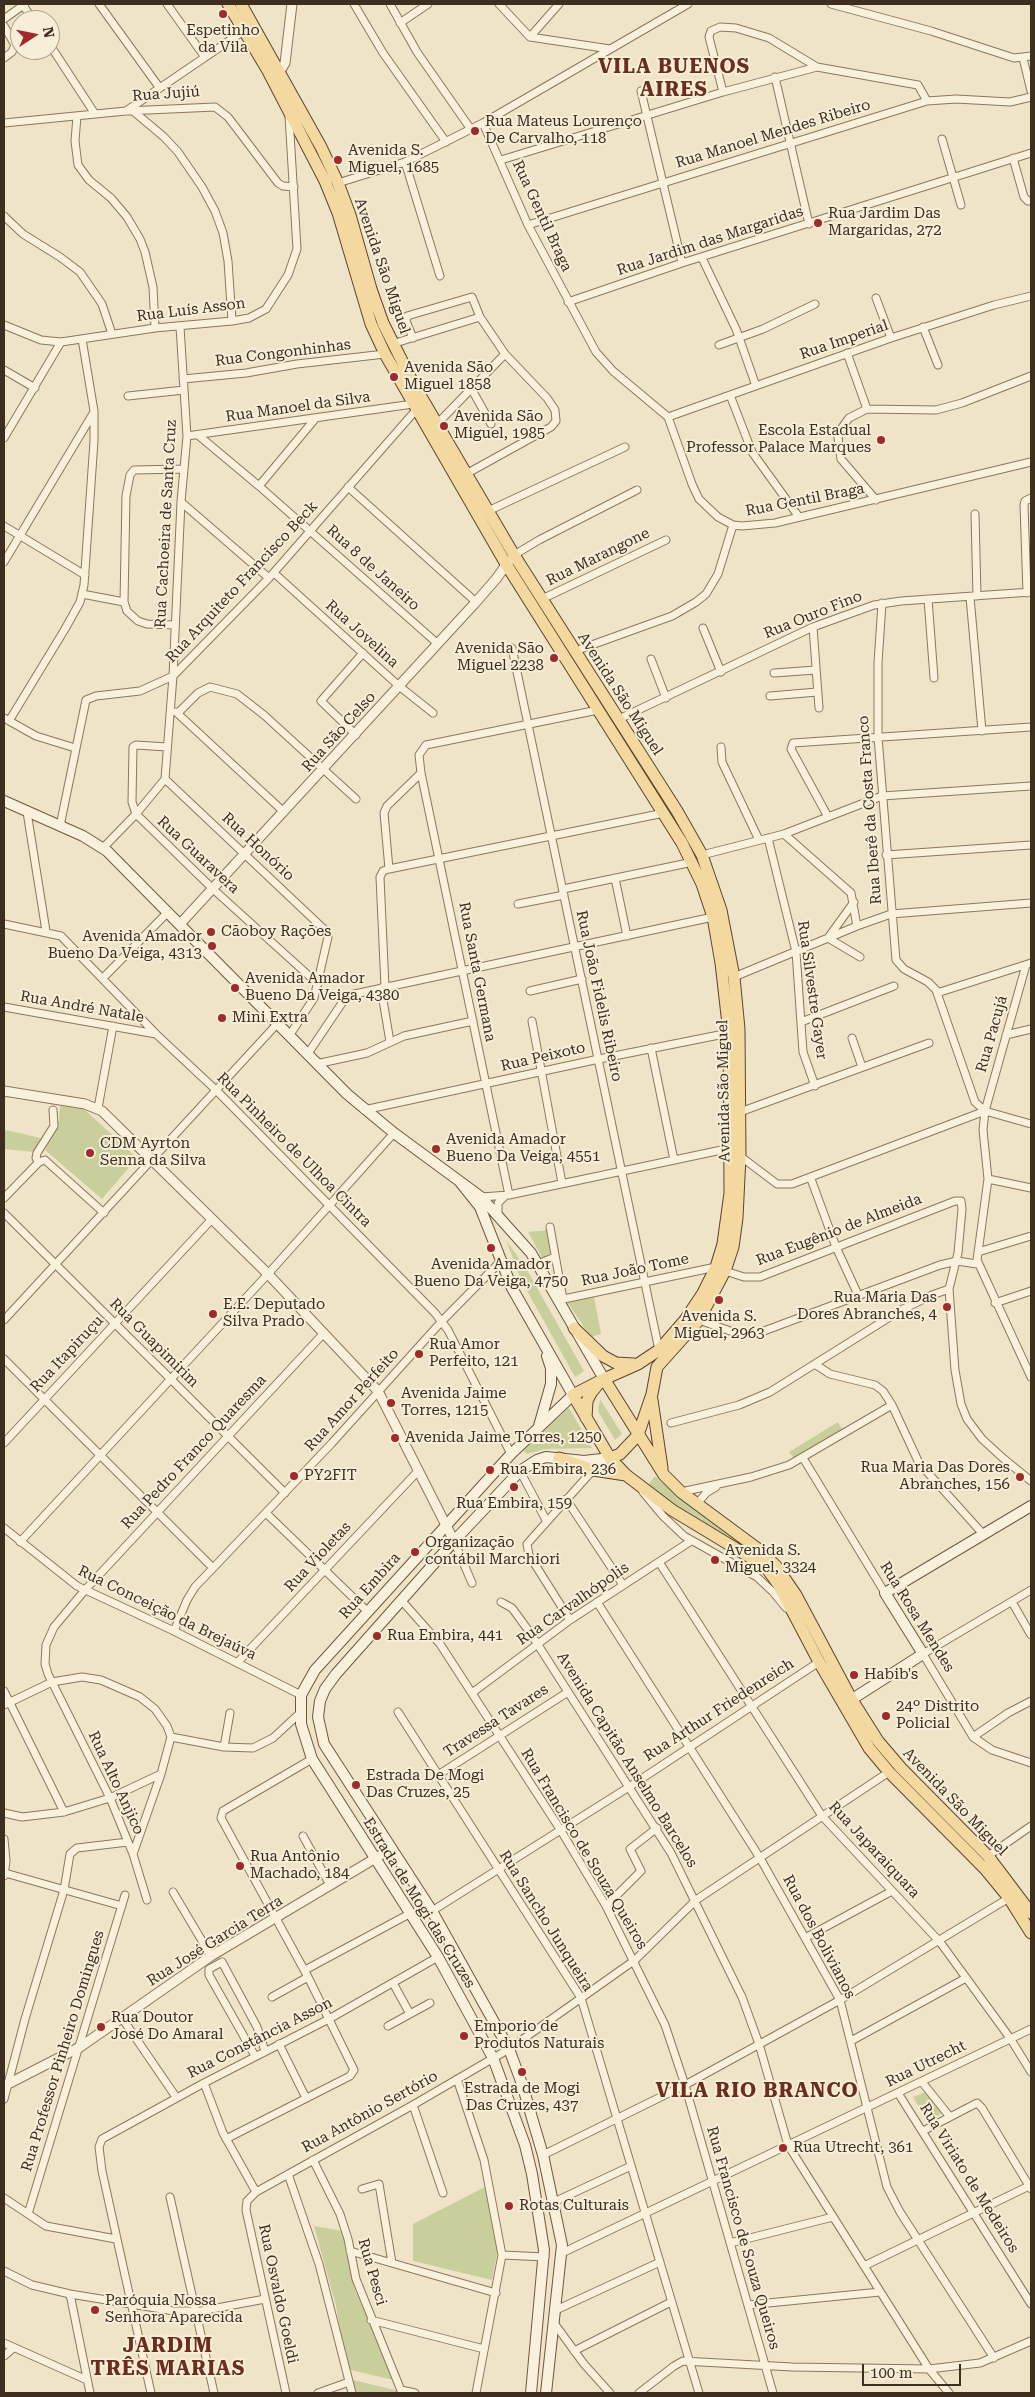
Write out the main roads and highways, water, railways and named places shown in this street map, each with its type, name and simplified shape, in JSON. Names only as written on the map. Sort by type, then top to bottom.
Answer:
[{"type":"main road","name":"Avenida São Miguel","points":[[228,4],[321,147],[338,183],[358,239],[371,289],[392,344],[514,555],[677,810],[702,855],[721,910],[734,977],[739,1029],[740,1156],[737,1218],[733,1247],[721,1269],[699,1320],[657,1367],[652,1394],[638,1435],[620,1454],[610,1458]]},
{"type":"main road","name":"Avenida São Miguel","points":[[241,4],[338,213],[363,299],[385,354],[506,564],[664,813],[692,862],[713,917],[721,963],[728,1033],[731,1148],[728,1217],[721,1269],[695,1306],[659,1350],[638,1364],[574,1395],[610,1458],[630,1478],[690,1523],[758,1562],[778,1584],[819,1662],[848,1702],[889,1755],[988,1856],[1031,1913]]},
{"type":"main road","points":[[4,801],[83,836],[103,848],[307,1055],[364,1110],[481,1196],[525,1244],[561,1299],[574,1328],[604,1379]]},
{"type":"main road","points":[[460,1182],[480,1207],[518,1300],[574,1395]]},
{"type":"main road","points":[[574,1328],[603,1356],[616,1363],[638,1364]]},
{"type":"main road","points":[[538,1428],[551,1384],[550,1368],[543,1340]]},
{"type":"main road","name":"Avenida São Miguel","points":[[586,1418],[587,1401],[590,1393],[604,1379]]},
{"type":"main road","name":"Avenida São Miguel","points":[[604,1379],[664,1475],[681,1492],[762,1552],[776,1566],[796,1596],[869,1748],[889,1772],[966,1850],[1008,1898],[1031,1933]]},
{"type":"main road","points":[[652,1394],[664,1475]]},
{"type":"main road","name":"Rua Embira","points":[[301,1695],[315,1670],[446,1524],[512,1454],[574,1395]]},
{"type":"main road","points":[[559,1458],[584,1461],[610,1458]]},
{"type":"main road","points":[[559,1458],[592,1470],[630,1478]]},
{"type":"main road","name":"Estrada de Mogi das Cruzes","points":[[546,2393],[562,2253],[544,2155],[522,2084],[509,2049],[432,1911],[390,1849],[324,1744],[318,1717],[320,1701],[325,1689],[336,1674],[454,1541],[520,1471],[537,1460],[559,1458]]},
{"type":"main road","name":"Rua Rosa Mendes","points":[[848,1702],[923,1654],[885,1593],[1031,1506]]},
{"type":"main road","name":"Estrada de Mogi das Cruzes","points":[[301,1695],[302,1732],[312,1759],[438,1957],[493,2058],[530,2162],[544,2256],[531,2393]]},
{"type":"main road","points":[[966,1850],[980,1859],[988,1856]]},
{"type":"place","name":"Espetinho da Vila","points":[[223,14]]},
{"type":"place","name":"Rua Mateus Lourenço De Carvalho, 118","points":[[475,131]]},
{"type":"place","name":"Avenida S. Miguel, 1685","points":[[338,160]]},
{"type":"place","name":"Rua Jardim Das Margaridas, 272","points":[[818,223]]},
{"type":"place","name":"Avenida São Miguel 1858","points":[[394,377]]},
{"type":"place","name":"Avenida São Miguel, 1985","points":[[444,426]]},
{"type":"place","name":"Escola Estadual Professor Palace Marques","points":[[881,440]]},
{"type":"place","name":"Avenida São Miguel 2238","points":[[554,658]]},
{"type":"place","name":"Cãoboy Rações","points":[[211,932]]},
{"type":"place","name":"Avenida Amador Bueno Da Veiga, 4313","points":[[212,946]]},
{"type":"place","name":"Avenida Amador Bueno Da Veiga, 4380","points":[[235,988]]},
{"type":"place","name":"Mini Extra","points":[[222,1018]]},
{"type":"place","name":"Avenida Amador Bueno Da Veiga, 4551","points":[[436,1149]]},
{"type":"place","name":"CDM Ayrton Senna da Silva","points":[[90,1153]]},
{"type":"place","name":"Avenida Amador Bueno Da Veiga, 4750","points":[[491,1248]]},
{"type":"place","name":"Avenida S. Miguel, 2963","points":[[719,1300]]},
{"type":"place","name":"Rua Maria Das Dores Abranches, 4","points":[[947,1307]]},
{"type":"place","name":"E.E. Deputado Silva Prado","points":[[213,1314]]},
{"type":"place","name":"Rua Amor Perfeito, 121","points":[[419,1354]]},
{"type":"place","name":"Avenida Jaime Torres, 1215","points":[[391,1403]]},
{"type":"place","name":"Avenida Jaime Torres, 1250","points":[[395,1438]]},
{"type":"place","name":"Rua Embira, 236","points":[[490,1470]]},
{"type":"place","name":"PY2FIT","points":[[294,1476]]},
{"type":"place","name":"Rua Maria Das Dores Abranches, 156","points":[[1020,1477]]},
{"type":"place","name":"Rua Embira, 159","points":[[514,1487]]},
{"type":"place","name":"Organização contábil Marchiori","points":[[415,1552]]},
{"type":"place","name":"Avenida S. Miguel, 3324","points":[[715,1560]]},
{"type":"place","name":"Rua Embira, 441","points":[[377,1636]]},
{"type":"place","name":"Habib's","points":[[854,1675]]},
{"type":"place","name":"24º Distrito Policial","points":[[886,1716]]},
{"type":"place","name":"Estrada De Mogi Das Cruzes, 25","points":[[356,1785]]},
{"type":"place","name":"Rua Antônio Machado, 184","points":[[240,1866]]},
{"type":"place","name":"Rua Doutor José Do Amaral","points":[[101,2027]]},
{"type":"place","name":"Emporio de Produtos Naturais","points":[[464,2036]]},
{"type":"place","name":"Estrada de Mogi Das Cruzes, 437","points":[[522,2072]]},
{"type":"place","name":"Rua Utrecht, 361","points":[[783,2148]]},
{"type":"place","name":"Rotas Culturais","points":[[509,2206]]},
{"type":"place","name":"Paróquia Nossa Senhora Aparecida","points":[[95,2310]]},
{"type":"district","name":"VILA BUENOS AIRES","points":[[674,78]]},
{"type":"district","name":"VILA RIO BRANCO","points":[[757,2091]]},
{"type":"district","name":"JARDIM TRÊS MARIAS","points":[[168,2358]]}]
